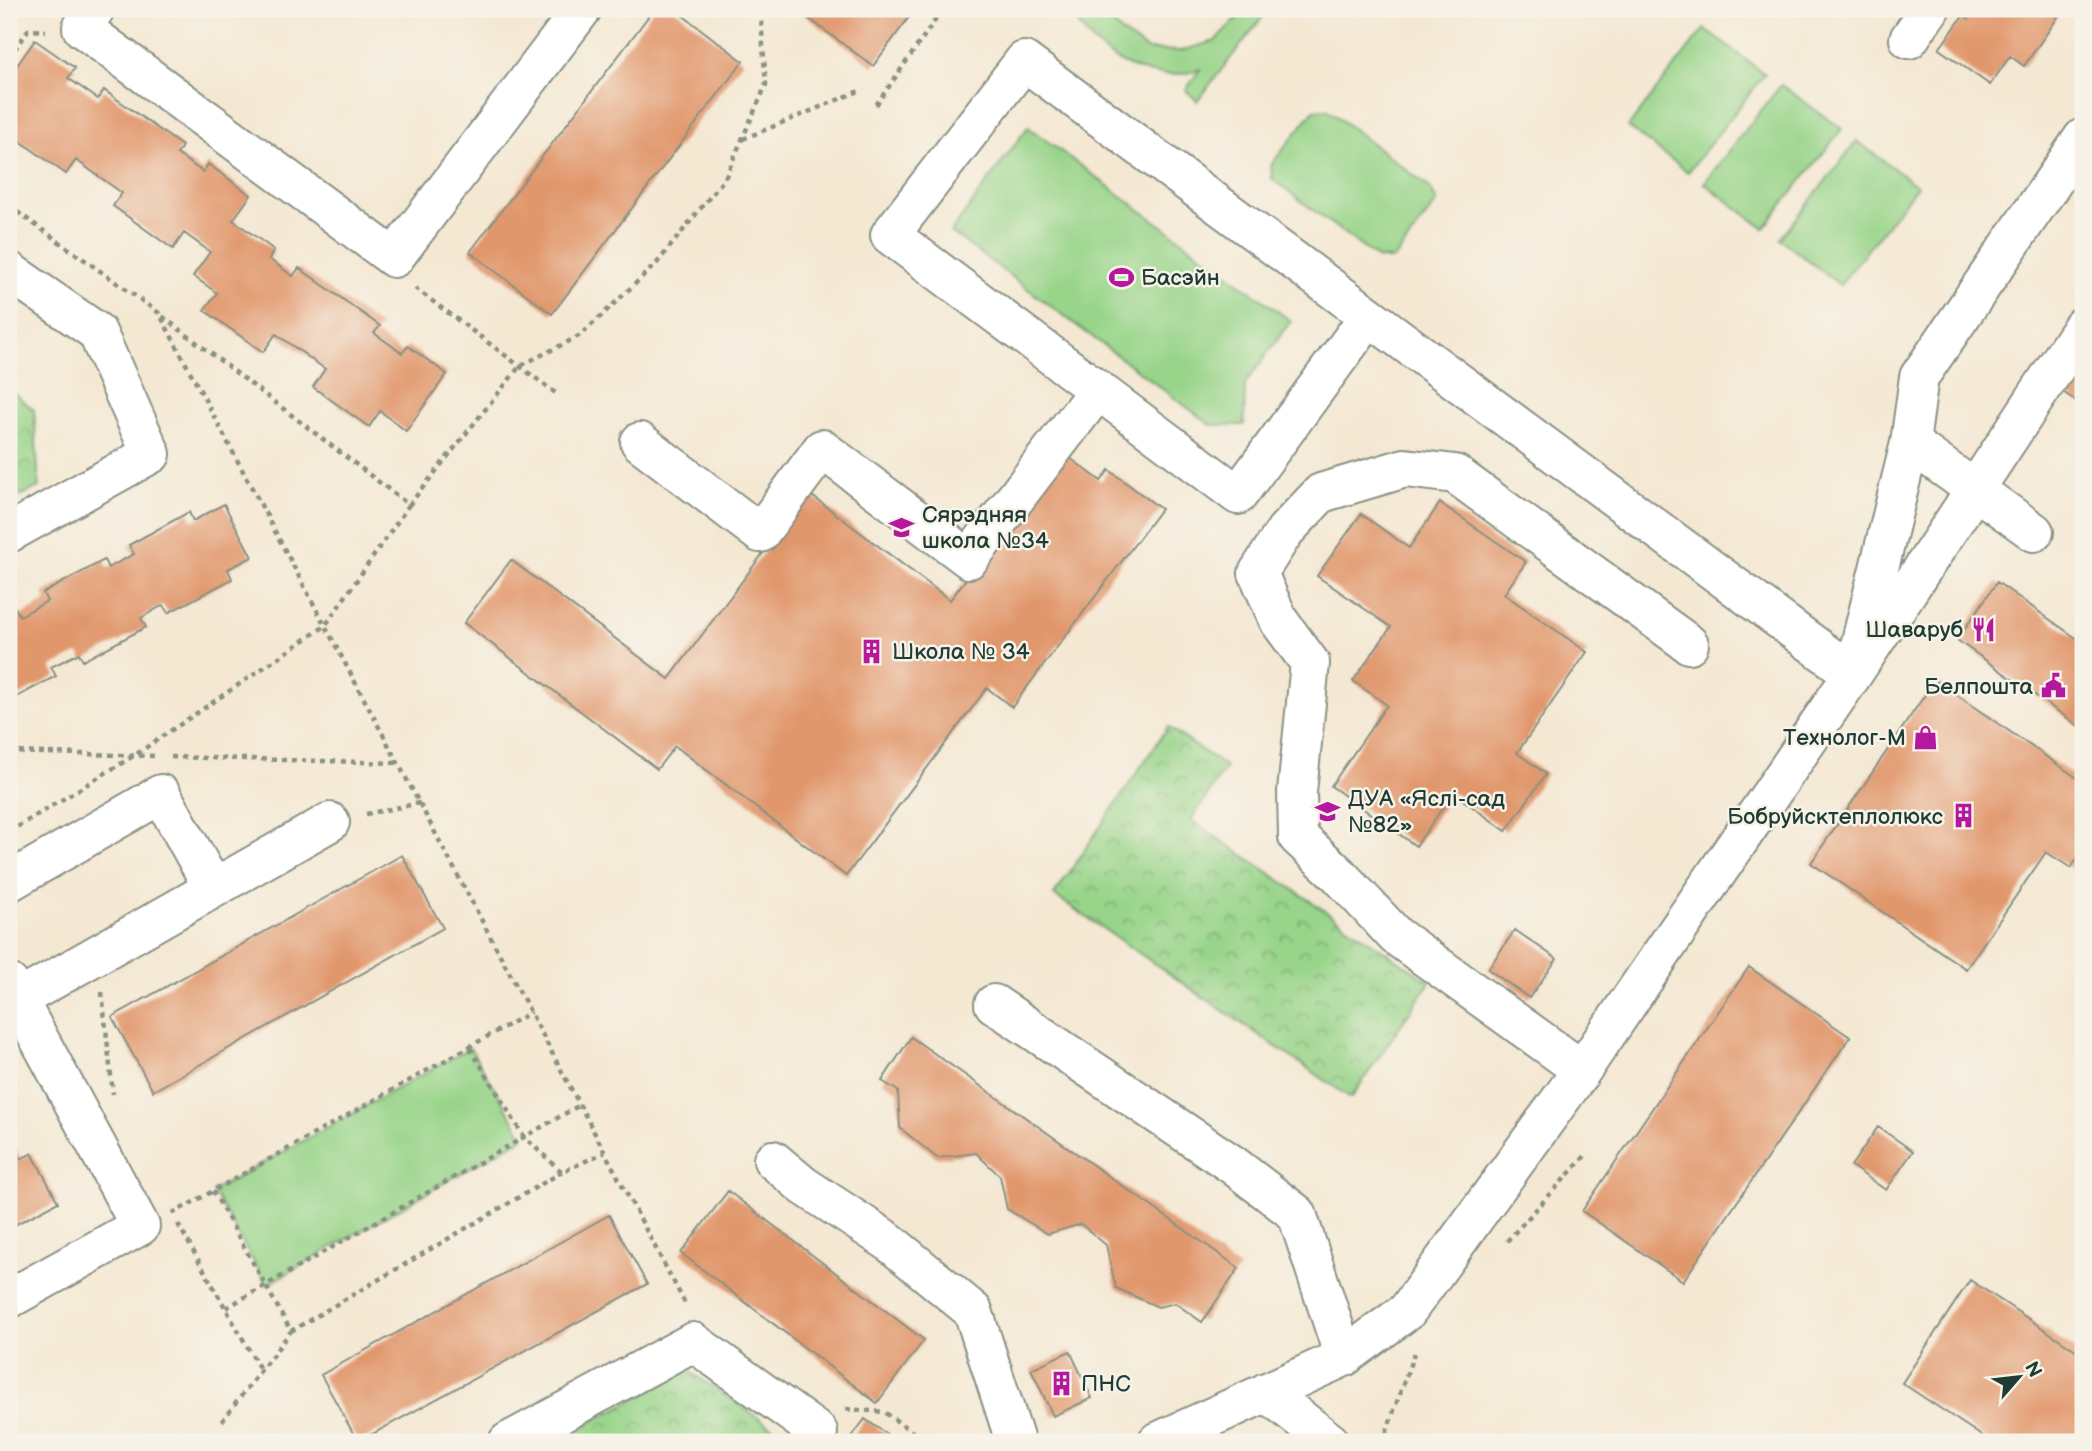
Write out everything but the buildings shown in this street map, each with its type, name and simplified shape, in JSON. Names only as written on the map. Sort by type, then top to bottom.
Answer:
[{"type":"lane","points":[[95,9],[82,28],[394,258],[582,9]]},
{"type":"lane","points":[[1369,316],[1238,495],[890,235],[1024,61],[1369,316],[1853,674]]},
{"type":"lane","points":[[1853,674],[1910,443],[1919,377],[2083,138]]},
{"type":"lane","points":[[9,271],[97,332],[151,454],[9,533]]},
{"type":"lane","points":[[1157,1442],[1344,1357],[1407,1311],[1582,1070],[1853,674],[2083,326]]},
{"type":"lane","points":[[640,442],[760,533],[822,449],[969,559],[1098,390]]},
{"type":"lane","points":[[1910,443],[2034,533]]},
{"type":"lane","points":[[1582,1070],[1396,936],[1339,875],[1298,837],[1297,792],[1310,663],[1279,621],[1258,573],[1285,531],[1321,493],[1405,468],[1455,474],[1689,644]]},
{"type":"lane","points":[[9,882],[161,794],[213,888]]},
{"type":"lane","points":[[9,1299],[159,1214],[14,991],[343,821]]},
{"type":"lane","points":[[994,1004],[1233,1165],[1297,1214],[1344,1357]]},
{"type":"lane","points":[[773,1160],[804,1186],[888,1241],[973,1311],[1014,1438]]},
{"type":"lane","points":[[508,1442],[693,1342],[818,1432],[808,1442]]},
{"type":"lane","points":[[1266,1392],[1330,1442]]},
{"type":"path","points":[[876,104],[943,9]]},
{"type":"path","points":[[9,832],[135,755],[325,626],[409,505],[520,366],[582,335],[657,263],[725,178],[766,85],[761,18]]},
{"type":"path","points":[[742,139],[859,91]]},
{"type":"path","points":[[9,206],[159,313],[409,505]]},
{"type":"path","points":[[159,313],[689,1311]]},
{"type":"path","points":[[9,752],[399,763]]},
{"type":"path","points":[[343,821],[420,803]]},
{"type":"path","points":[[343,821],[367,814]]},
{"type":"path","points":[[100,978],[114,1100]]},
{"type":"path","points":[[261,1371],[226,1308],[159,1214],[213,1191],[531,1012]]},
{"type":"path","points":[[470,1048],[524,1138],[562,1172]]},
{"type":"path","points":[[226,1308],[580,1105]]},
{"type":"path","points":[[222,1421],[291,1331],[562,1172],[605,1152]]},
{"type":"path","points":[[1499,1249],[1587,1154]]},
{"type":"path","points":[[213,1191],[291,1331]]},
{"type":"path","points":[[1383,1442],[1412,1356],[1421,1345]]},
{"type":"path","points":[[834,1408],[884,1412],[927,1442]]},
{"type":"green space","points":[[1071,9],[1100,9],[1122,33],[1148,50],[1181,51],[1215,41],[1246,9],[1269,9],[1197,101],[1186,90],[1200,69],[1181,74],[1162,74],[1124,64],[1092,41]]},
{"type":"green space","points":[[1704,29],[1765,74],[1688,172],[1628,127]]},
{"type":"green space","points":[[1781,85],[1842,129],[1764,228],[1704,183]]},
{"type":"green space","points":[[1327,109],[1430,188],[1437,202],[1394,259],[1378,259],[1272,179],[1271,165],[1314,110]]},
{"type":"green space","name":"Басэйн","points":[[1028,127],[1291,321],[1245,384],[1244,425],[1211,425],[951,232]]},
{"type":"green space","points":[[1857,141],[1917,186],[1840,285],[1780,239]]},
{"type":"green space","points":[[9,389],[34,410],[39,487],[9,501]]},
{"type":"green space","points":[[1168,727],[1226,767],[1191,820],[1430,982],[1351,1098],[1054,895]]},
{"type":"green space","points":[[470,1048],[524,1137],[267,1285],[213,1191]]},
{"type":"green space","points":[[688,1370],[782,1434],[775,1442],[554,1442]]},
{"type":"place","name":"Басэйн","points":[[1121,277]]},
{"type":"place","name":"Сярэдняя школа №34","points":[[902,527]]},
{"type":"place","name":"Шаваруб","points":[[1983,629]]},
{"type":"place","name":"Школа № 34","points":[[872,651]]},
{"type":"place","name":"Белпошта","points":[[2053,686]]},
{"type":"place","name":"Технолог-М","points":[[1926,737]]},
{"type":"place","name":"ДУА «Яслі-сад №82»","points":[[1328,811]]},
{"type":"place","name":"Бобруйсктеплолюкс","points":[[1963,816]]},
{"type":"place","name":"ПНС","points":[[1061,1383]]}]
